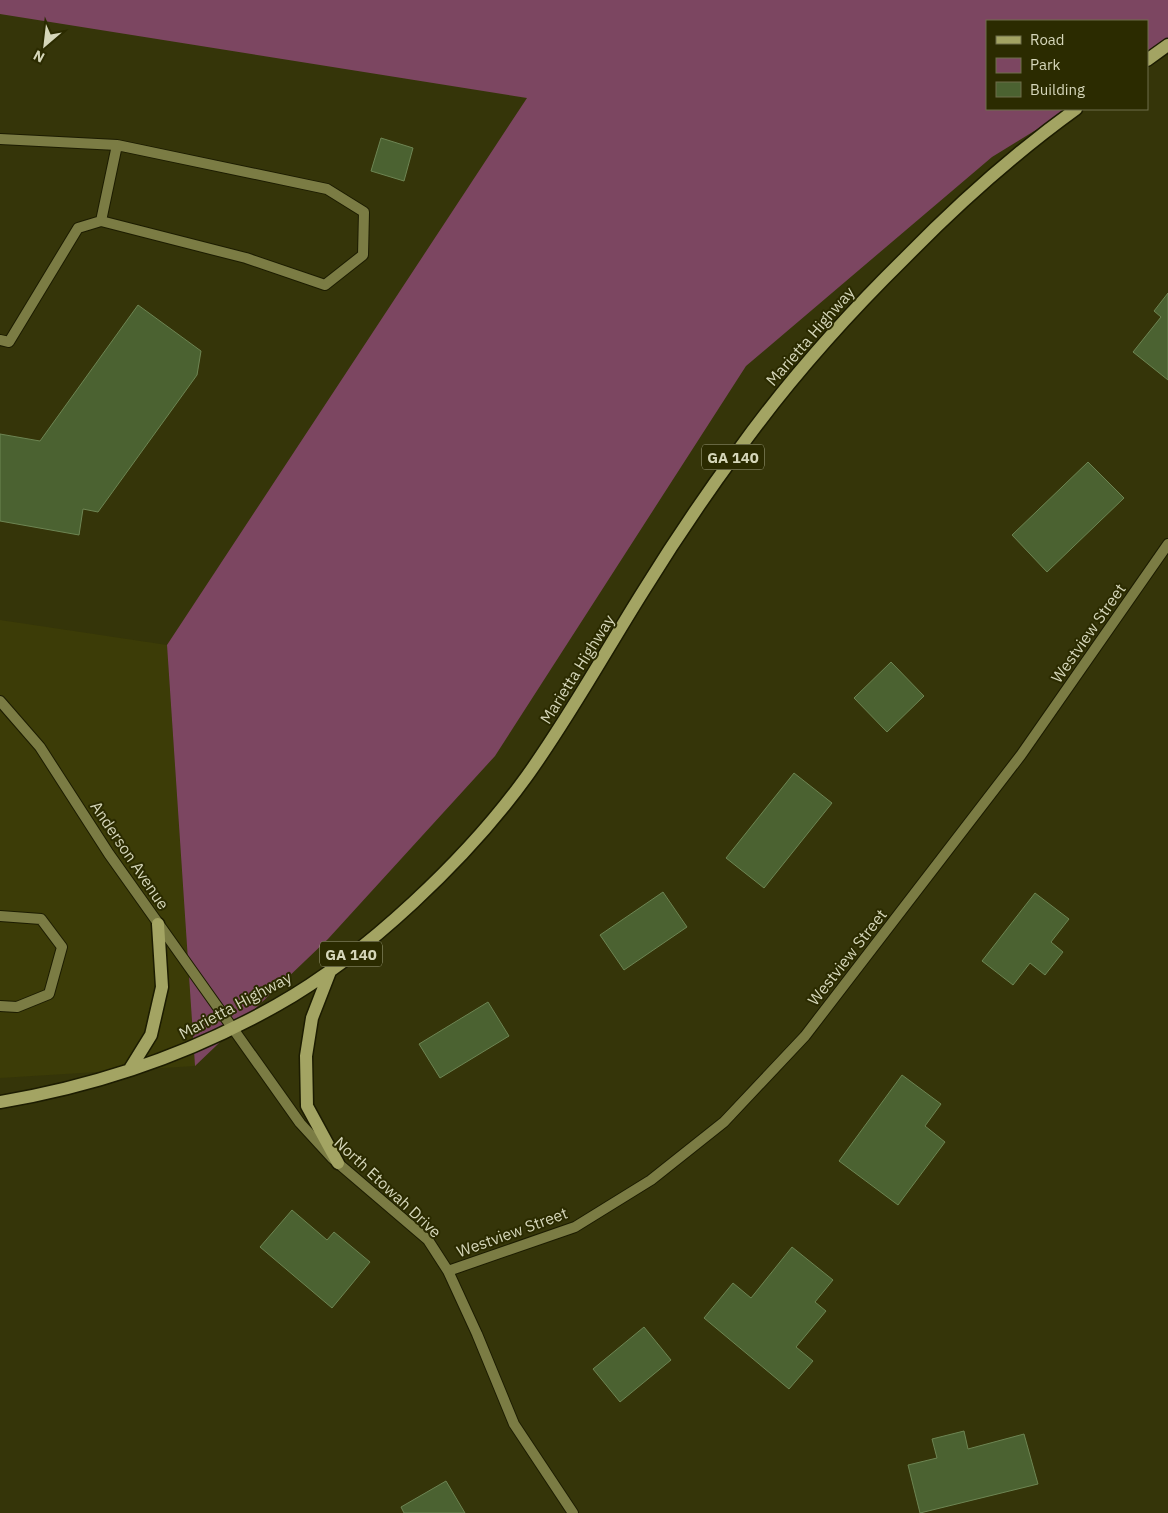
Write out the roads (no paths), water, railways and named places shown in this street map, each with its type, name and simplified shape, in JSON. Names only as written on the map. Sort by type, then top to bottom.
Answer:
[{"type":"main road","points":[[1148,59],[1168,46]]},
{"type":"main road","name":"Marietta Highway","points":[[0,1102],[22,1098],[130,1069],[176,1054],[232,1028],[279,1004],[331,969],[382,929],[429,888],[466,849],[524,780],[555,735],[691,517],[738,450],[812,354],[878,284],[948,215],[1075,110]]},
{"type":"main road","points":[[130,1069],[151,1035],[162,988],[158,924]]},
{"type":"main road","points":[[331,969],[312,1018],[306,1056],[306,1106],[338,1163]]},
{"type":"street","points":[[0,139],[117,145],[327,189],[364,212],[363,255],[325,285],[246,258],[101,221],[78,228],[9,342],[0,340]]},
{"type":"street","points":[[101,221],[117,145]]},
{"type":"street","name":"Westview Street","points":[[448,1272],[575,1227],[651,1180],[724,1122],[805,1036],[985,802],[1021,755],[1168,544]]},
{"type":"street","name":"Anderson Avenue","points":[[0,701],[40,747],[109,854],[232,1028]]},
{"type":"street","points":[[0,916],[41,919],[62,947],[49,994],[16,1007],[0,1006]]},
{"type":"street","name":"North Etowah Drive","points":[[232,1028],[300,1122],[338,1163],[428,1240],[448,1272],[477,1334],[514,1424],[573,1513]]}]
